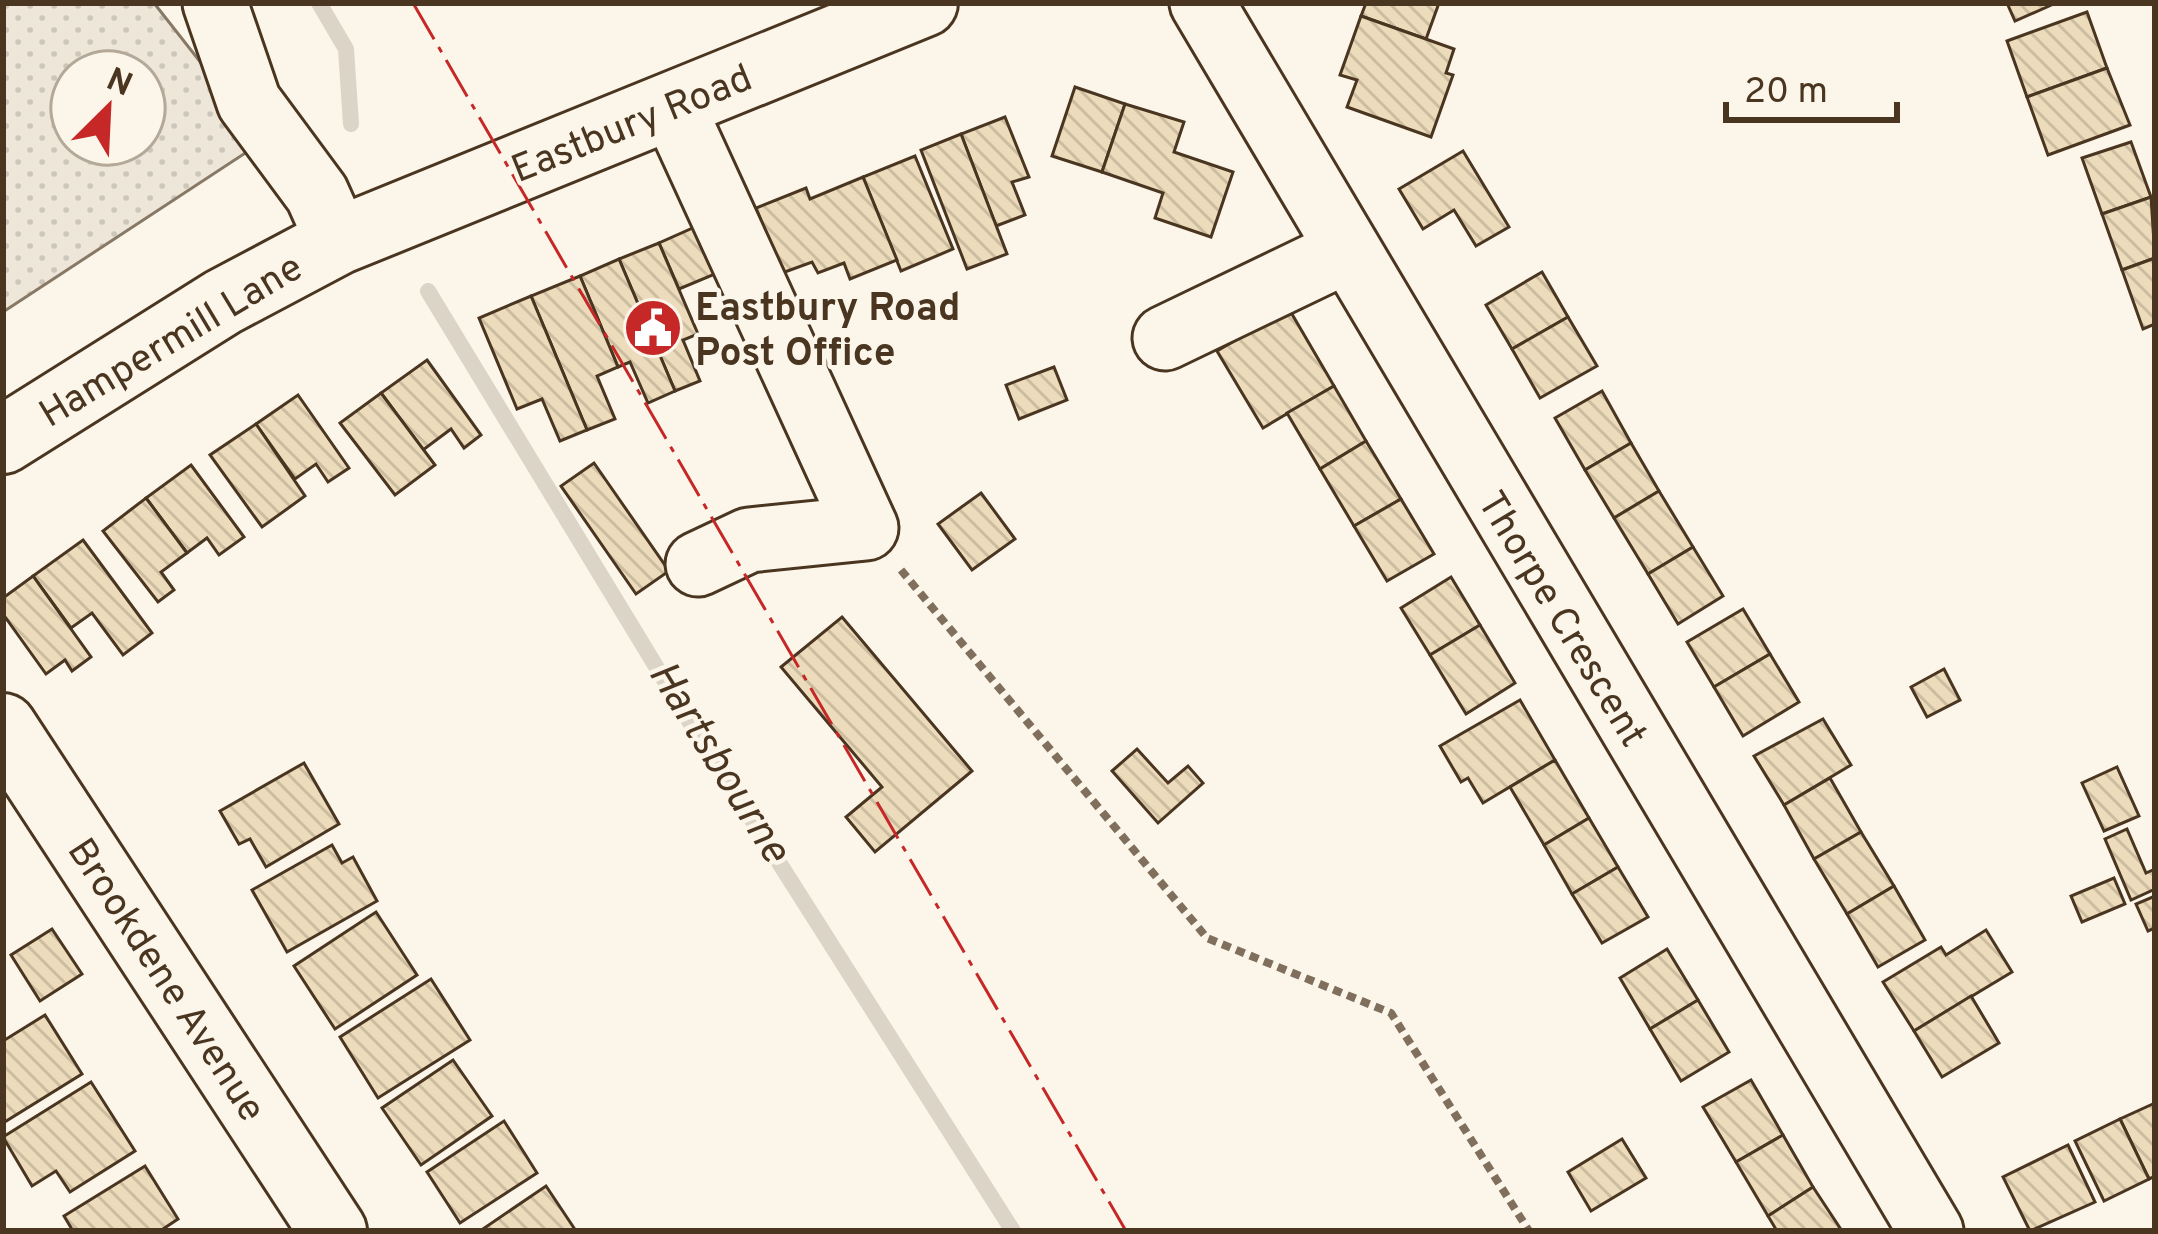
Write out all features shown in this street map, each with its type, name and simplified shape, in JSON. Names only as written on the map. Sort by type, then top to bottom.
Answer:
[{"type":"main road","name":"Eastbury Road","points":[[338,241],[924,3]]},
{"type":"main road","name":"Hampermill Lane","points":[[3,440],[223,302],[338,241]]},
{"type":"main road","name":"Brookdene Avenue","points":[[3,727],[333,1231]]},
{"type":"street","points":[[215,3],[249,102],[316,194],[338,241]]},
{"type":"street","name":"Thorpe Crescent","points":[[1202,3],[1931,1231]]},
{"type":"street","points":[[672,105],[866,528],[749,540],[698,564]]},
{"type":"street","points":[[1165,338],[1348,250]]},
{"type":"path","points":[[866,528],[1208,938],[1390,1013],[1529,1231]]},
{"type":"shaded area","points":[[3,3],[154,3],[242,115],[253,148],[3,312]]},
{"type":"building","points":[[1366,3],[1439,3],[1426,39],[1361,16]]},
{"type":"building","points":[[2007,3],[2056,3],[2015,21]]},
{"type":"building","points":[[2087,12],[2107,68],[2027,97],[2007,41]]},
{"type":"building","points":[[1361,16],[1454,49],[1446,73],[1453,75],[1431,137],[1347,107],[1357,80],[1340,75]]},
{"type":"building","points":[[2107,68],[2130,125],[2048,155],[2027,97]]},
{"type":"building","points":[[1075,87],[1125,104],[1102,172],[1052,156]]},
{"type":"building","points":[[1125,104],[1184,122],[1174,152],[1233,172],[1211,237],[1155,218],[1163,193],[1102,172]]},
{"type":"building","points":[[1005,117],[1029,177],[1012,182],[1025,215],[996,226],[961,134]]},
{"type":"building","points":[[961,134],[1007,254],[967,269],[921,150]]},
{"type":"building","points":[[2131,142],[2151,197],[2102,214],[2082,158]]},
{"type":"building","points":[[1463,151],[1509,227],[1476,246],[1454,210],[1423,229],[1399,189]]},
{"type":"building","points":[[915,156],[953,249],[901,271],[863,177]]},
{"type":"building","points":[[863,177],[897,260],[850,279],[844,263],[818,273],[812,262],[782,273],[756,208],[806,188],[810,199]]},
{"type":"building","points":[[2151,197],[2155,258],[2122,270],[2102,214]]},
{"type":"building","points":[[695,227],[715,274],[679,289],[659,243]]},
{"type":"building","points":[[659,243],[698,334],[683,340],[700,381],[675,391],[619,259]]},
{"type":"building","points":[[2155,258],[2155,324],[2143,329],[2122,270]]},
{"type":"building","points":[[619,259],[675,391],[648,403],[630,362],[618,367],[580,276]]},
{"type":"building","points":[[1542,272],[1568,317],[1512,349],[1486,305]]},
{"type":"building","points":[[580,276],[618,367],[597,376],[615,419],[587,430],[531,296]]},
{"type":"building","points":[[531,296],[587,430],[560,441],[542,399],[517,409],[479,318]]},
{"type":"building","points":[[1289,309],[1334,386],[1263,428],[1217,351]]},
{"type":"building","points":[[1568,317],[1597,366],[1540,398],[1512,349]]},
{"type":"building","points":[[427,360],[481,435],[464,448],[451,429],[423,450],[381,393]]},
{"type":"building","points":[[1054,367],[1067,400],[1019,419],[1006,385]]},
{"type":"building","points":[[1334,386],[1366,441],[1320,469],[1287,413]]},
{"type":"building","points":[[1602,391],[1631,443],[1585,470],[1555,418]]},
{"type":"building","points":[[381,393],[435,465],[395,495],[340,423]]},
{"type":"building","points":[[298,395],[349,468],[328,482],[316,464],[295,479],[256,424]]},
{"type":"building","points":[[256,424],[305,496],[262,527],[210,455]]},
{"type":"building","points":[[1366,441],[1401,499],[1354,526],[1320,469]]},
{"type":"building","points":[[1631,443],[1659,491],[1614,518],[1585,470]]},
{"type":"building","points":[[594,463],[669,571],[636,594],[561,486]]},
{"type":"building","points":[[191,465],[244,537],[219,555],[207,538],[187,553],[146,498]]},
{"type":"building","points":[[1659,491],[1693,547],[1648,574],[1614,518]]},
{"type":"building","points":[[981,493],[1015,539],[972,570],[938,524]]},
{"type":"building","points":[[146,498],[187,553],[161,572],[174,590],[158,602],[103,531]]},
{"type":"building","points":[[1401,499],[1434,554],[1387,581],[1354,526]]},
{"type":"building","points":[[83,540],[152,633],[123,655],[92,613],[71,628],[33,576]]},
{"type":"building","points":[[1693,547],[1723,596],[1678,624],[1648,574]]},
{"type":"building","points":[[33,576],[91,657],[72,671],[65,660],[46,674],[3,614],[3,598]]},
{"type":"building","points":[[1451,577],[1480,625],[1430,655],[1401,608]]},
{"type":"building","points":[[1743,609],[1770,654],[1714,687],[1687,642]]},
{"type":"building","points":[[842,617],[972,771],[875,852],[846,817],[882,787],[781,667]]},
{"type":"building","points":[[1480,625],[1515,683],[1466,714],[1430,655]]},
{"type":"building","points":[[1770,654],[1799,702],[1743,736],[1714,687]]},
{"type":"building","points":[[1944,669],[1960,700],[1927,717],[1911,687]]},
{"type":"building","points":[[1520,700],[1555,760],[1483,803],[1468,778],[1461,782],[1440,746]]},
{"type":"building","points":[[1823,719],[1851,765],[1784,805],[1754,756]]},
{"type":"building","points":[[1137,749],[1168,783],[1188,766],[1203,783],[1158,823],[1112,771]]},
{"type":"building","points":[[1555,760],[1589,818],[1544,845],[1510,787]]},
{"type":"building","points":[[304,763],[339,824],[266,867],[250,839],[239,844],[220,811]]},
{"type":"building","points":[[2117,767],[2139,816],[2104,831],[2082,783]]},
{"type":"building","points":[[1830,778],[1861,832],[1814,859],[1784,805]]},
{"type":"building","points":[[1589,818],[1618,867],[1572,894],[1544,845]]},
{"type":"building","points":[[2127,829],[2146,873],[2155,869],[2155,889],[2131,900],[2105,839]]},
{"type":"building","points":[[1861,832],[1894,886],[1847,914],[1814,859]]},
{"type":"building","points":[[332,845],[342,863],[353,857],[377,901],[287,952],[252,890]]},
{"type":"building","points":[[1618,867],[1648,917],[1602,943],[1572,894]]},
{"type":"building","points":[[2114,878],[2125,904],[2082,922],[2071,896]]},
{"type":"building","points":[[1894,886],[1925,940],[1878,967],[1847,914]]},
{"type":"building","points":[[2155,896],[2155,928],[2148,931],[2136,904]]},
{"type":"building","points":[[376,912],[417,975],[335,1029],[294,966]]},
{"type":"building","points":[[52,929],[82,974],[40,1001],[11,955]]},
{"type":"building","points":[[1986,930],[2012,972],[1914,1031],[1883,982],[1941,947],[1946,955]]},
{"type":"building","points":[[1667,949],[1698,1000],[1650,1029],[1620,978]]},
{"type":"building","points":[[431,979],[470,1040],[378,1098],[340,1037]]},
{"type":"building","points":[[1971,996],[1999,1043],[1942,1077],[1914,1031]]},
{"type":"building","points":[[1698,1000],[1729,1052],[1681,1081],[1650,1029]]},
{"type":"building","points":[[45,1015],[82,1074],[3,1123],[3,1041]]},
{"type":"building","points":[[453,1060],[492,1116],[421,1165],[382,1108]]},
{"type":"building","points":[[1751,1080],[1783,1135],[1736,1162],[1703,1107]]},
{"type":"building","points":[[91,1082],[135,1151],[70,1192],[56,1171],[32,1186],[3,1137]]},
{"type":"building","points":[[2155,1103],[2155,1176],[2149,1179],[2120,1119]]},
{"type":"building","points":[[2120,1119],[2149,1179],[2104,1201],[2075,1141]]},
{"type":"building","points":[[504,1121],[537,1173],[460,1223],[427,1172]]},
{"type":"building","points":[[1783,1135],[1813,1187],[1768,1216],[1736,1162]]},
{"type":"building","points":[[1622,1139],[1646,1178],[1591,1211],[1568,1172]]},
{"type":"building","points":[[2068,1145],[2095,1202],[2030,1231],[2003,1177]]},
{"type":"building","points":[[145,1166],[178,1219],[160,1231],[73,1231],[64,1216]]},
{"type":"building","points":[[546,1186],[576,1231],[480,1231]]},
{"type":"building","points":[[1813,1187],[1842,1231],[1777,1231],[1768,1216]]},
{"type":"waterway","name":"Hartsbourne","points":[[319,3],[346,49],[351,124]]},
{"type":"waterway","name":"Hartsbourne","points":[[428,291],[691,724],[1013,1231]]},
{"type":"power","points":[[413,3],[1126,1231]]},
{"type":"place","name":"Eastbury Road Post Office","points":[[653,328]]}]
